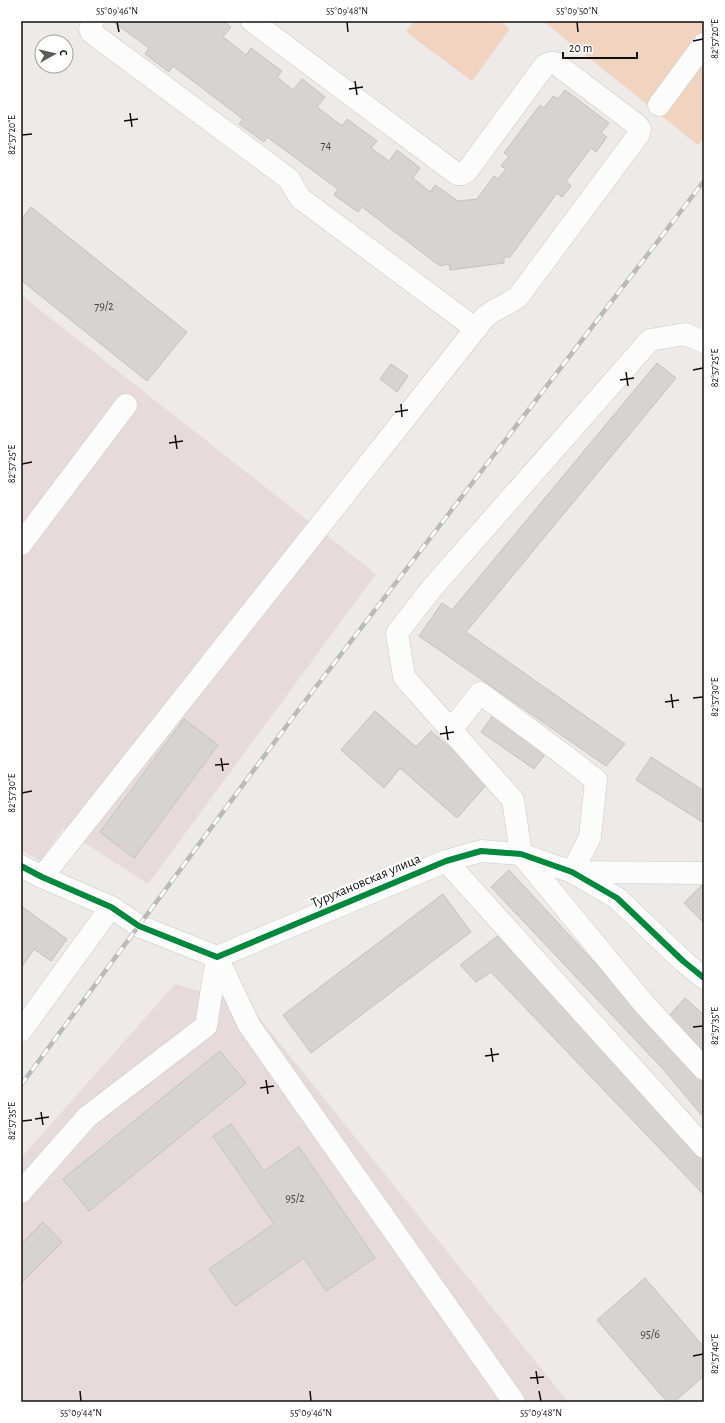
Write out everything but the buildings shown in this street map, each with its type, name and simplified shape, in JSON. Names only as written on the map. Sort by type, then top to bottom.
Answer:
[{"type":"street","points":[[93,21],[90,29],[92,32],[289,179],[300,198],[476,329]]},
{"type":"street","points":[[42,877],[476,329],[490,312],[509,303],[518,296],[639,134],[640,129],[637,125],[555,63],[550,63],[546,65],[467,172],[457,174],[252,21]]},
{"type":"street","points":[[659,105],[704,44]]},
{"type":"street","points":[[704,342],[685,334],[650,340],[432,588],[398,633],[404,677],[513,800],[521,854],[645,1004],[704,1069]]},
{"type":"street","points":[[21,544],[126,405]]},
{"type":"street","points":[[451,730],[480,693],[596,780],[590,837],[572,872],[704,873]]},
{"type":"street","name":"Турухановская улица","points":[[217,957],[446,861],[481,851],[521,854],[572,872],[618,898],[683,961],[704,978]]},
{"type":"street","points":[[446,861],[704,1147]]},
{"type":"street","points":[[21,866],[42,877],[111,907],[139,926],[217,957],[249,1025],[514,1402]]},
{"type":"street","points":[[21,1031],[111,907]]},
{"type":"street","points":[[21,1192],[87,1117],[206,1026],[217,957]]},
{"type":"shaded area","points":[[414,21],[486,21],[489,23],[491,21],[500,21],[510,29],[472,81],[406,32]]},
{"type":"shaded area","points":[[543,21],[704,21],[704,138],[698,145]]},
{"type":"shaded area","points":[[21,295],[376,574],[148,884],[63,829],[40,861],[21,850]]},
{"type":"shaded area","points":[[175,984],[249,1005],[568,1402],[21,1402],[21,1158]]},
{"type":"railway","points":[[21,1085],[299,709],[704,181]]},
{"type":"cycle path","points":[[21,866],[42,877],[111,907],[139,926],[217,957],[446,861],[481,851],[521,854],[572,872],[617,898],[683,961],[704,978]]}]
